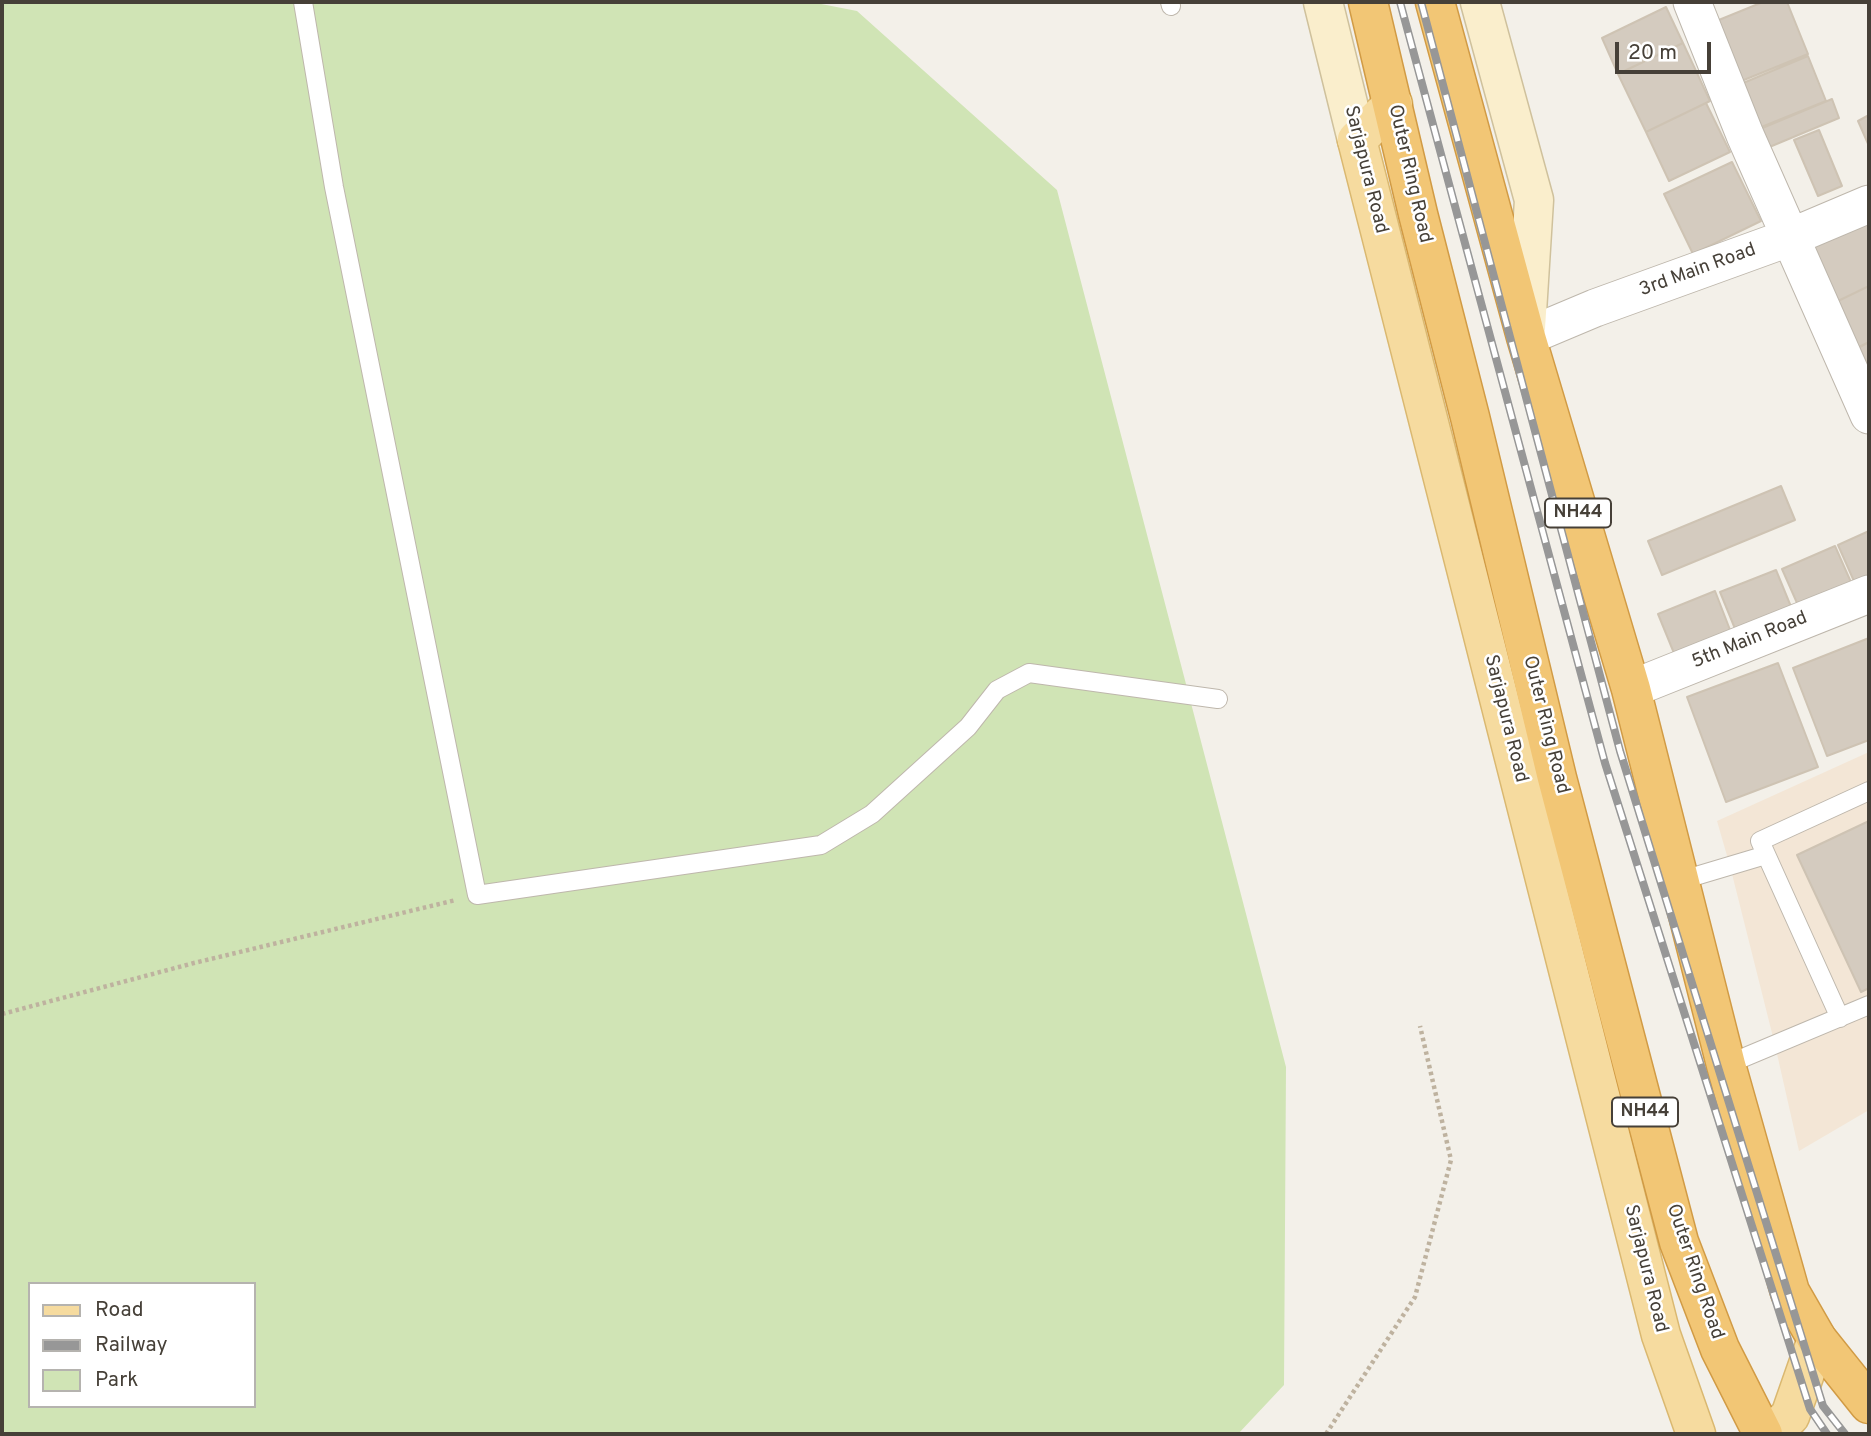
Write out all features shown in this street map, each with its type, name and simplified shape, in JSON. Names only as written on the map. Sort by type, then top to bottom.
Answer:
[{"type":"highway","name":"Outer Ring Road","points":[[1368,2],[1557,778],[1679,1242],[1720,1349],[1779,1430]]},
{"type":"highway","name":"NH44","points":[[1435,2],[1526,337],[1631,689],[1726,1066],[1790,1292],[1817,1339],[1869,1404]]},
{"type":"main road","points":[[1357,140],[1393,104]]},
{"type":"main road","name":"Sarjapura Road","points":[[1357,140],[1657,1321],[1696,1434]]},
{"type":"main road","points":[[1779,1430],[1817,1339]]},
{"type":"street","name":"Sarjapura Road","points":[[1323,2],[1357,140]]},
{"type":"street","points":[[1480,2],[1534,200],[1526,337]]},
{"type":"street","points":[[1692,2],[1745,135],[1869,415]]},
{"type":"street","name":"3rd Main Road","points":[[1526,337],[1791,237],[1869,204]]},
{"type":"street","name":"5th Main Road","points":[[1631,689],[1869,594]]},
{"type":"lane","points":[[303,2],[337,200],[477,895],[821,845],[872,814],[968,727],[997,690],[1029,673],[1218,699]]},
{"type":"lane","points":[[1840,1018],[1759,841],[1869,791]]},
{"type":"lane","points":[[1679,881],[1766,855]]},
{"type":"lane","points":[[1726,1066],[1869,1005]]},
{"type":"path","points":[[2,1014],[194,963],[477,895]]},
{"type":"path","points":[[1326,1434],[1415,1297],[1451,1160],[1420,1026]]},
{"type":"shaded area","points":[[1869,752],[1869,1110],[1799,1151],[1775,1045],[1717,821]]},
{"type":"green space","points":[[2,2],[811,2],[857,11],[1057,190],[1286,1067],[1284,1385],[1238,1434],[2,1434]]},
{"type":"building","points":[[1763,2],[1787,2],[1808,54],[1734,84],[1709,24]]},
{"type":"building","points":[[1666,7],[1683,43],[1618,74],[1602,38]]},
{"type":"building","points":[[1683,43],[1710,101],[1646,132],[1618,74]]},
{"type":"building","points":[[1808,56],[1826,101],[1754,130],[1736,86]]},
{"type":"building","points":[[1832,99],[1839,118],[1767,148],[1760,129]]},
{"type":"building","points":[[1706,103],[1730,152],[1669,181],[1646,132]]},
{"type":"building","points":[[1869,115],[1869,146],[1858,121]]},
{"type":"building","points":[[1819,130],[1842,186],[1818,196],[1794,140]]},
{"type":"building","points":[[1732,162],[1761,221],[1693,254],[1664,194]]},
{"type":"building","points":[[1869,220],[1869,286],[1836,302],[1810,248]]},
{"type":"building","points":[[1869,286],[1869,342],[1858,348],[1836,302]]},
{"type":"building","points":[[1869,342],[1869,369],[1859,347]]},
{"type":"building","points":[[1781,486],[1795,520],[1662,575],[1648,541]]},
{"type":"building","points":[[1869,531],[1869,582],[1857,588],[1838,545]]},
{"type":"building","points":[[1835,546],[1854,589],[1801,612],[1782,569]]},
{"type":"building","points":[[1776,570],[1794,614],[1738,636],[1720,592]]},
{"type":"building","points":[[1715,591],[1732,635],[1676,658],[1658,614]]},
{"type":"building","points":[[1869,638],[1869,740],[1827,756],[1793,668]]},
{"type":"building","points":[[1778,663],[1818,767],[1726,802],[1687,697]]},
{"type":"building","points":[[1869,821],[1869,988],[1861,992],[1797,855]]},
{"type":"railway","points":[[1400,2],[1605,763],[1810,1409],[1827,1434]]},
{"type":"railway","points":[[1421,2],[1620,751],[1823,1406],[1845,1434]]}]
